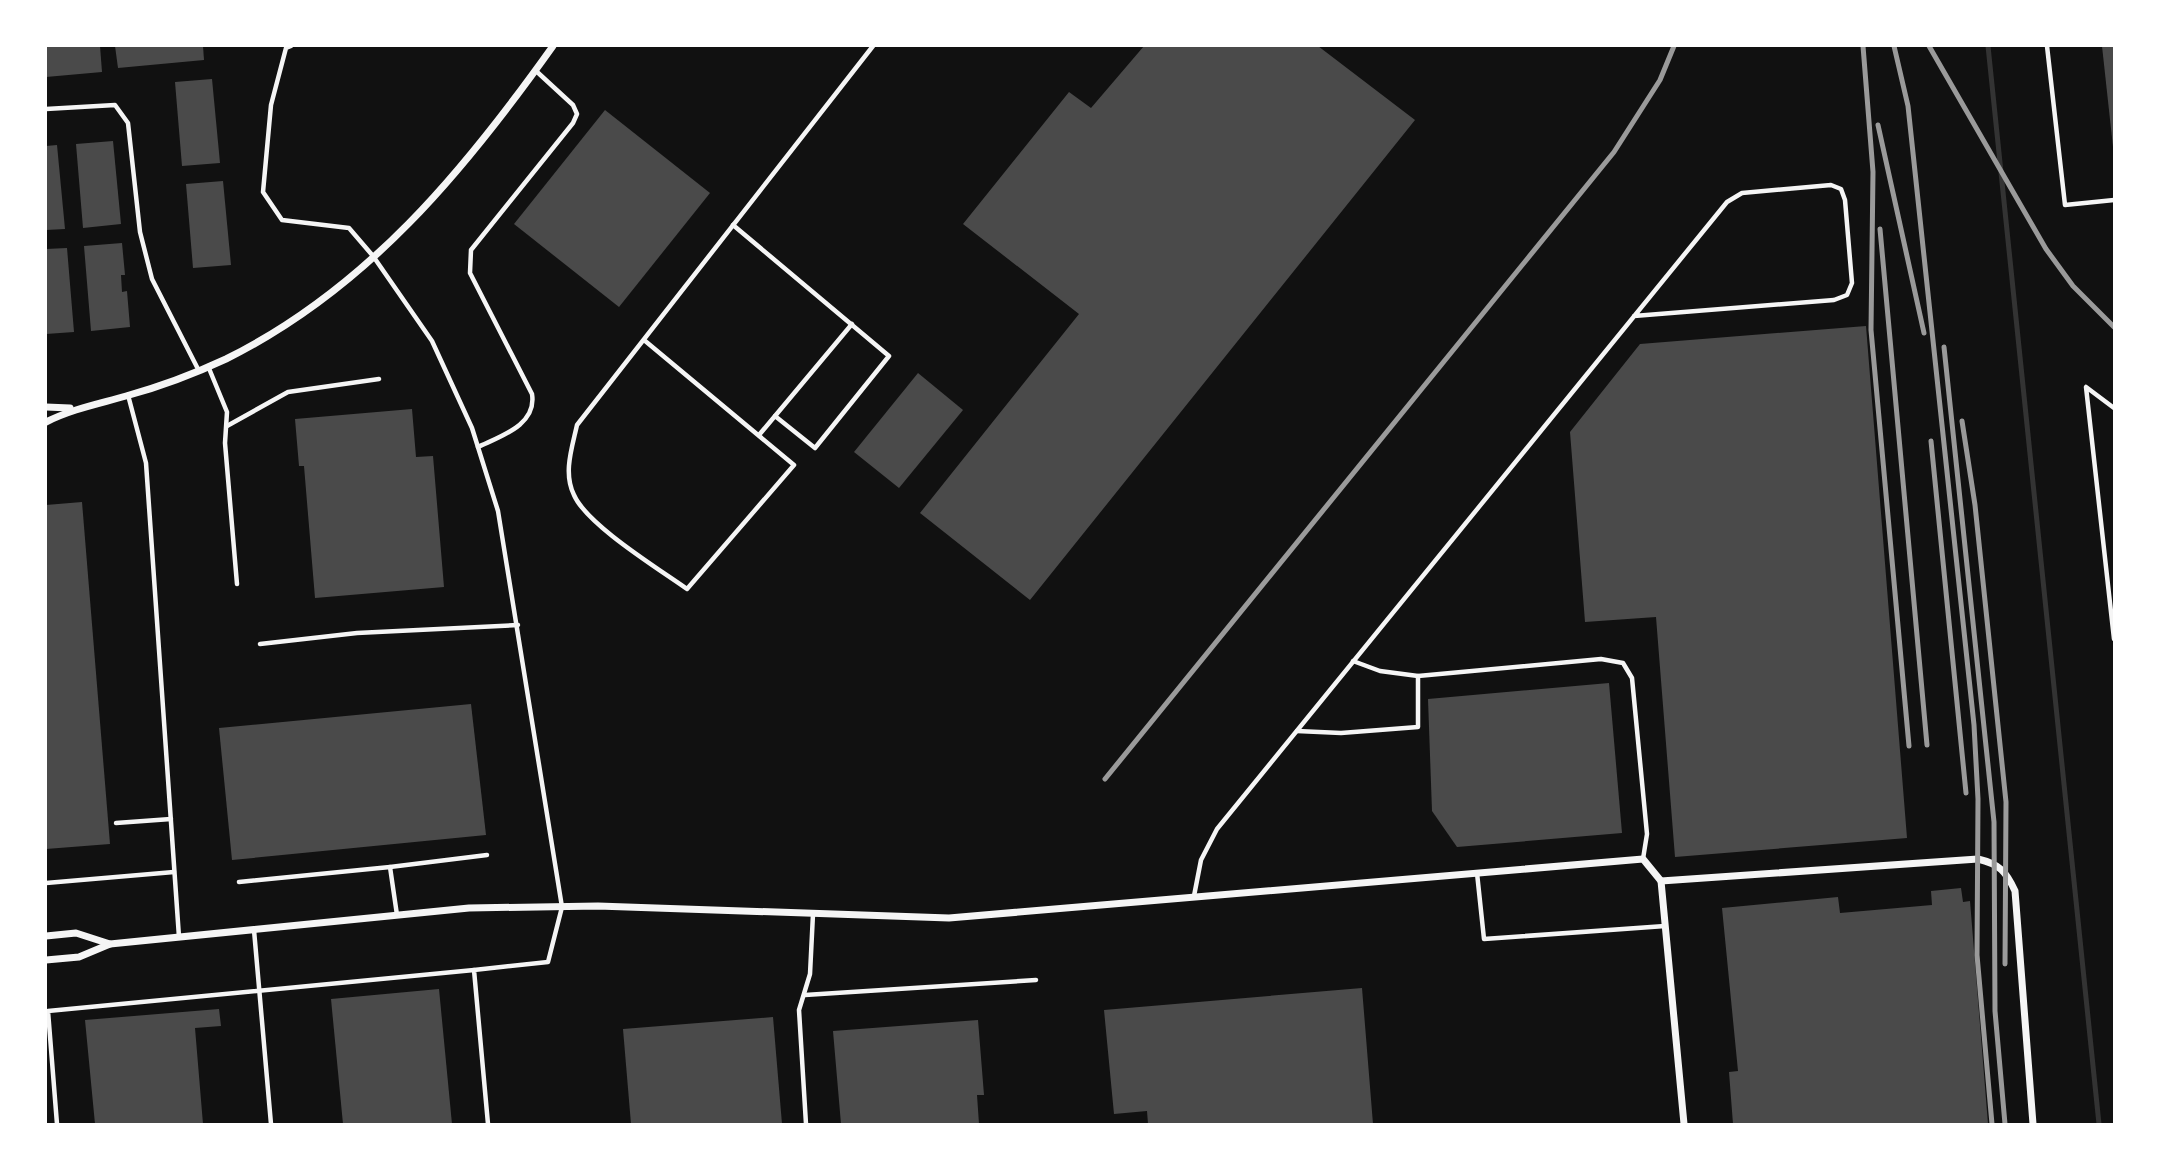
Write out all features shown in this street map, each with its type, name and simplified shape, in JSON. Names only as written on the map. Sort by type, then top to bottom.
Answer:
[{"type":"street","points":[[46,422],[74,408],[128,395],[225,359],[321,302],[418,217],[507,110],[553,46]]},
{"type":"street","points":[[46,407],[74,408]]},
{"type":"street","points":[[46,960],[79,957],[110,944],[469,908],[562,907],[949,918],[1643,859],[1661,881],[1684,1125]]},
{"type":"street","points":[[1661,881],[1978,859],[1994,863],[2006,872],[2015,891],[2033,1125]]},
{"type":"street","points":[[46,936],[76,933],[110,944]]},
{"type":"lane","points":[[57,1125],[48,1011],[548,962],[562,907],[498,511],[478,447],[432,341],[373,256],[349,228],[282,220],[263,192],[271,105],[286,48],[291,46]]},
{"type":"lane","points":[[644,340],[794,465],[687,589],[598,524],[574,496],[568,464],[577,425],[873,46]]},
{"type":"lane","points":[[2047,46],[2065,205],[2115,200]]},
{"type":"lane","points":[[478,447],[519,426],[529,417],[534,405],[532,394],[470,273],[469,260],[471,250],[573,123],[577,114],[573,105],[536,70]]},
{"type":"lane","points":[[46,109],[115,105],[128,123],[140,232],[152,279],[198,369]]},
{"type":"lane","points":[[1194,897],[1201,860],[1217,829],[1633,316],[1727,202],[1742,193],[1831,185],[1841,189],[1845,200],[1852,283],[1847,295],[1834,300],[1633,316]]},
{"type":"lane","points":[[733,225],[890,356],[816,448],[775,416]]},
{"type":"lane","points":[[759,435],[852,324]]},
{"type":"lane","points":[[208,365],[227,411],[237,584]]},
{"type":"lane","points":[[226,427],[288,392],[379,379]]},
{"type":"lane","points":[[2115,408],[2087,387],[2115,639]]},
{"type":"lane","points":[[128,395],[146,463],[179,937]]},
{"type":"lane","points":[[260,644],[356,633],[518,625]]},
{"type":"lane","points":[[1353,661],[1380,671],[1418,676],[1601,659],[1623,663],[1632,678],[1647,834],[1643,859]]},
{"type":"lane","points":[[1297,731],[1341,733],[1418,727],[1418,676]]},
{"type":"lane","points":[[116,823],[171,818]]},
{"type":"lane","points":[[239,882],[487,855]]},
{"type":"lane","points":[[390,867],[397,915]]},
{"type":"lane","points":[[46,883],[174,872]]},
{"type":"lane","points":[[1476,873],[1484,939],[1665,926]]},
{"type":"lane","points":[[806,1125],[798,1038],[799,1010],[810,974],[813,914]]},
{"type":"lane","points":[[254,929],[271,1125]]},
{"type":"lane","points":[[474,970],[488,1125]]},
{"type":"lane","points":[[804,995],[1036,980]]},
{"type":"building","points":[[46,46],[100,46],[102,72],[46,77]]},
{"type":"building","points":[[115,46],[203,46],[204,60],[118,68]]},
{"type":"building","points":[[1144,46],[1318,46],[1415,120],[1030,600],[920,513],[1079,314],[963,224],[1069,92],[1091,108]]},
{"type":"building","points":[[2102,46],[2114,46],[2114,147],[2113,147]]},
{"type":"building","points":[[212,79],[220,163],[182,166],[175,82]]},
{"type":"building","points":[[605,110],[710,193],[619,307],[514,224]]},
{"type":"building","points":[[113,141],[121,224],[83,228],[76,144]]},
{"type":"building","points":[[57,145],[65,229],[46,230],[46,146]]},
{"type":"building","points":[[223,181],[231,265],[193,268],[186,184]]},
{"type":"building","points":[[122,243],[125,275],[121,275],[122,292],[127,291],[130,327],[91,331],[84,246]]},
{"type":"building","points":[[67,248],[74,332],[46,334],[46,249]]},
{"type":"building","points":[[1866,326],[1907,838],[1675,857],[1656,617],[1585,622],[1570,432],[1640,344]]},
{"type":"building","points":[[918,373],[963,410],[899,488],[854,452]]},
{"type":"building","points":[[412,409],[416,457],[433,456],[444,587],[315,598],[304,466],[299,466],[295,419]]},
{"type":"building","points":[[82,502],[110,844],[46,849],[46,505]]},
{"type":"building","points":[[1609,683],[1622,833],[1457,847],[1432,811],[1428,699]]},
{"type":"building","points":[[471,704],[486,835],[232,860],[219,728]]},
{"type":"building","points":[[1961,888],[1963,902],[1970,901],[1988,1124],[1733,1124],[1729,1072],[1738,1071],[1722,908],[1838,897],[1840,913],[1932,905],[1931,891]]},
{"type":"building","points":[[1362,988],[1373,1124],[1148,1124],[1147,1111],[1114,1114],[1104,1010]]},
{"type":"building","points":[[439,989],[452,1124],[343,1124],[331,999]]},
{"type":"building","points":[[219,1009],[221,1026],[195,1028],[203,1124],[95,1124],[85,1020]]},
{"type":"building","points":[[773,1017],[782,1124],[631,1124],[623,1029]]},
{"type":"building","points":[[978,1020],[984,1095],[977,1095],[979,1124],[841,1124],[833,1031]]},
{"type":"waterway","points":[[1988,46],[2099,1124]]},
{"type":"railway","points":[[1105,779],[1614,152],[1660,80],[1674,46]]},
{"type":"railway","points":[[1863,46],[1873,172],[1871,330],[1909,746]]},
{"type":"railway","points":[[1894,46],[1908,106],[1974,725],[1978,799],[1977,955],[1992,1124]]},
{"type":"railway","points":[[1929,46],[2046,249],[2073,286],[2114,327]]},
{"type":"railway","points":[[1878,125],[1924,333]]},
{"type":"railway","points":[[1880,229],[1927,745]]},
{"type":"railway","points":[[1944,347],[1994,822],[1995,1011],[2005,1124]]},
{"type":"railway","points":[[1962,421],[1975,505],[2006,802],[2005,964]]},
{"type":"railway","points":[[1931,441],[1966,793]]}]
